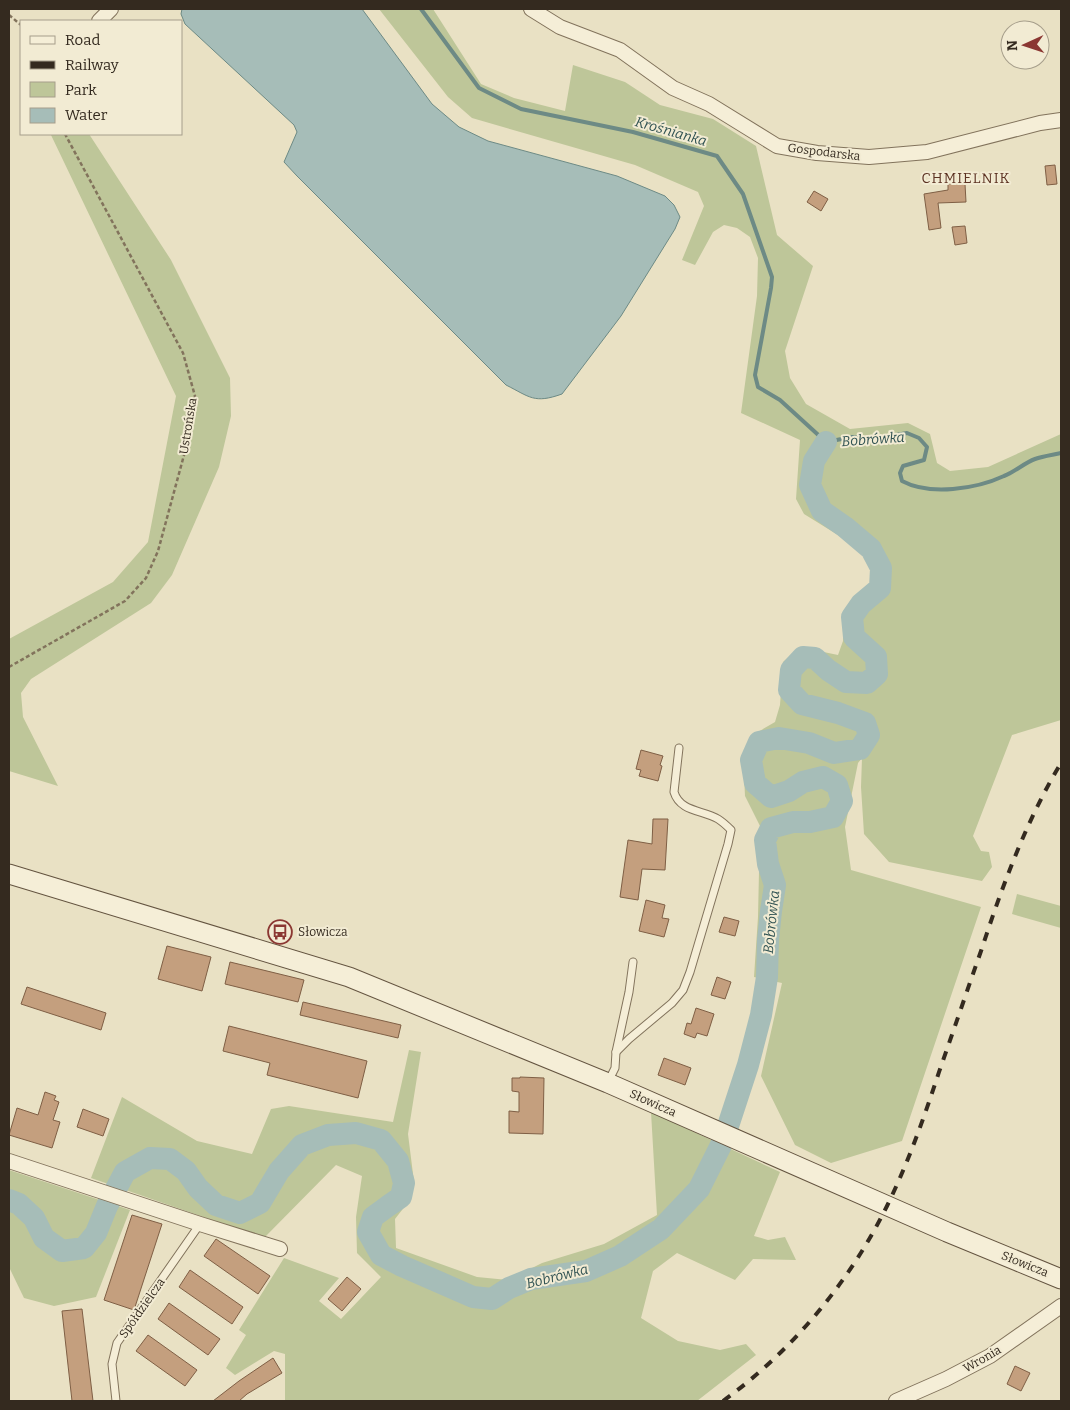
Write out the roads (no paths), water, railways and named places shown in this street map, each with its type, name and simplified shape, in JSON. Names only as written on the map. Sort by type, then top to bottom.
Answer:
[{"type":"street","points":[[100,20],[111,9]]},
{"type":"street","name":"Gospodarska","points":[[531,9],[560,27],[620,50],[673,88],[709,104],[777,146],[817,153],[869,157],[927,152],[1040,123],[1061,120]]},
{"type":"street","name":"Słowicza","points":[[9,874],[349,977],[608,1083],[939,1229],[1061,1279]]},
{"type":"street","points":[[9,1161],[280,1249]]},
{"type":"street","name":"Wronia","points":[[896,1401],[990,1356],[1061,1306]]},
{"type":"lane","points":[[616,1052],[672,1003],[683,990],[690,972],[731,830],[718,819],[684,806],[676,799],[674,792],[679,748]]},
{"type":"lane","points":[[608,1083],[615,1068],[616,1052],[629,992],[633,962]]},
{"type":"lane","name":"Spółdzielcza","points":[[116,1401],[112,1364],[117,1343],[200,1224]]},
{"type":"water","points":[[182,9],[362,9],[432,104],[459,127],[488,141],[617,176],[665,196],[674,205],[680,217],[675,229],[621,316],[562,394],[538,399],[527,396],[506,385],[297,176],[284,162],[297,132],[294,125],[185,24],[181,14]]},
{"type":"waterway","name":"Krośnianka","points":[[421,9],[479,88],[521,109],[633,132],[717,156],[743,194],[772,277],[755,375],[758,387],[780,400],[826,442],[852,437],[874,439],[907,433],[919,438],[927,447],[924,460],[903,466],[900,473],[902,481],[913,486],[939,489],[967,487],[993,481],[1035,459],[1061,453]]},
{"type":"waterway","name":"Bobrówka","points":[[9,1200],[19,1204],[34,1218],[44,1238],[62,1251],[84,1248],[96,1233],[107,1206],[125,1172],[150,1158],[170,1159],[186,1171],[198,1188],[216,1205],[240,1213],[260,1203],[279,1171],[302,1145],[328,1135],[356,1133],[381,1140],[398,1161],[404,1183],[401,1197],[373,1217],[368,1232],[381,1255],[473,1297],[492,1299],[509,1288],[531,1279],[586,1271],[620,1256],[661,1229],[699,1189],[721,1145],[748,1065],[761,1015],[767,977],[768,940],[775,885],[768,864],[765,840],[771,828],[793,822],[810,822],[833,817],[842,801],[837,785],[823,777],[803,782],[789,791],[771,797],[755,783],[751,760],[759,742],[779,738],[809,743],[834,753],[860,749],[869,735],[865,723],[838,713],[802,704],[789,690],[791,670],[803,657],[815,658],[828,670],[846,682],[867,683],[877,674],[876,657],[854,637],[852,617],[861,604],[880,588],[881,568],[871,549],[822,511],[810,485],[814,461],[826,442]]},
{"type":"railway","points":[[723,1401],[772,1360],[817,1314],[855,1262],[887,1206],[921,1123],[1006,879],[1026,831],[1061,763]]},
{"type":"place","name":"Słowicza","points":[[280,932]]},
{"type":"district","name":"CHMIELNIK","points":[[966,178]]}]
